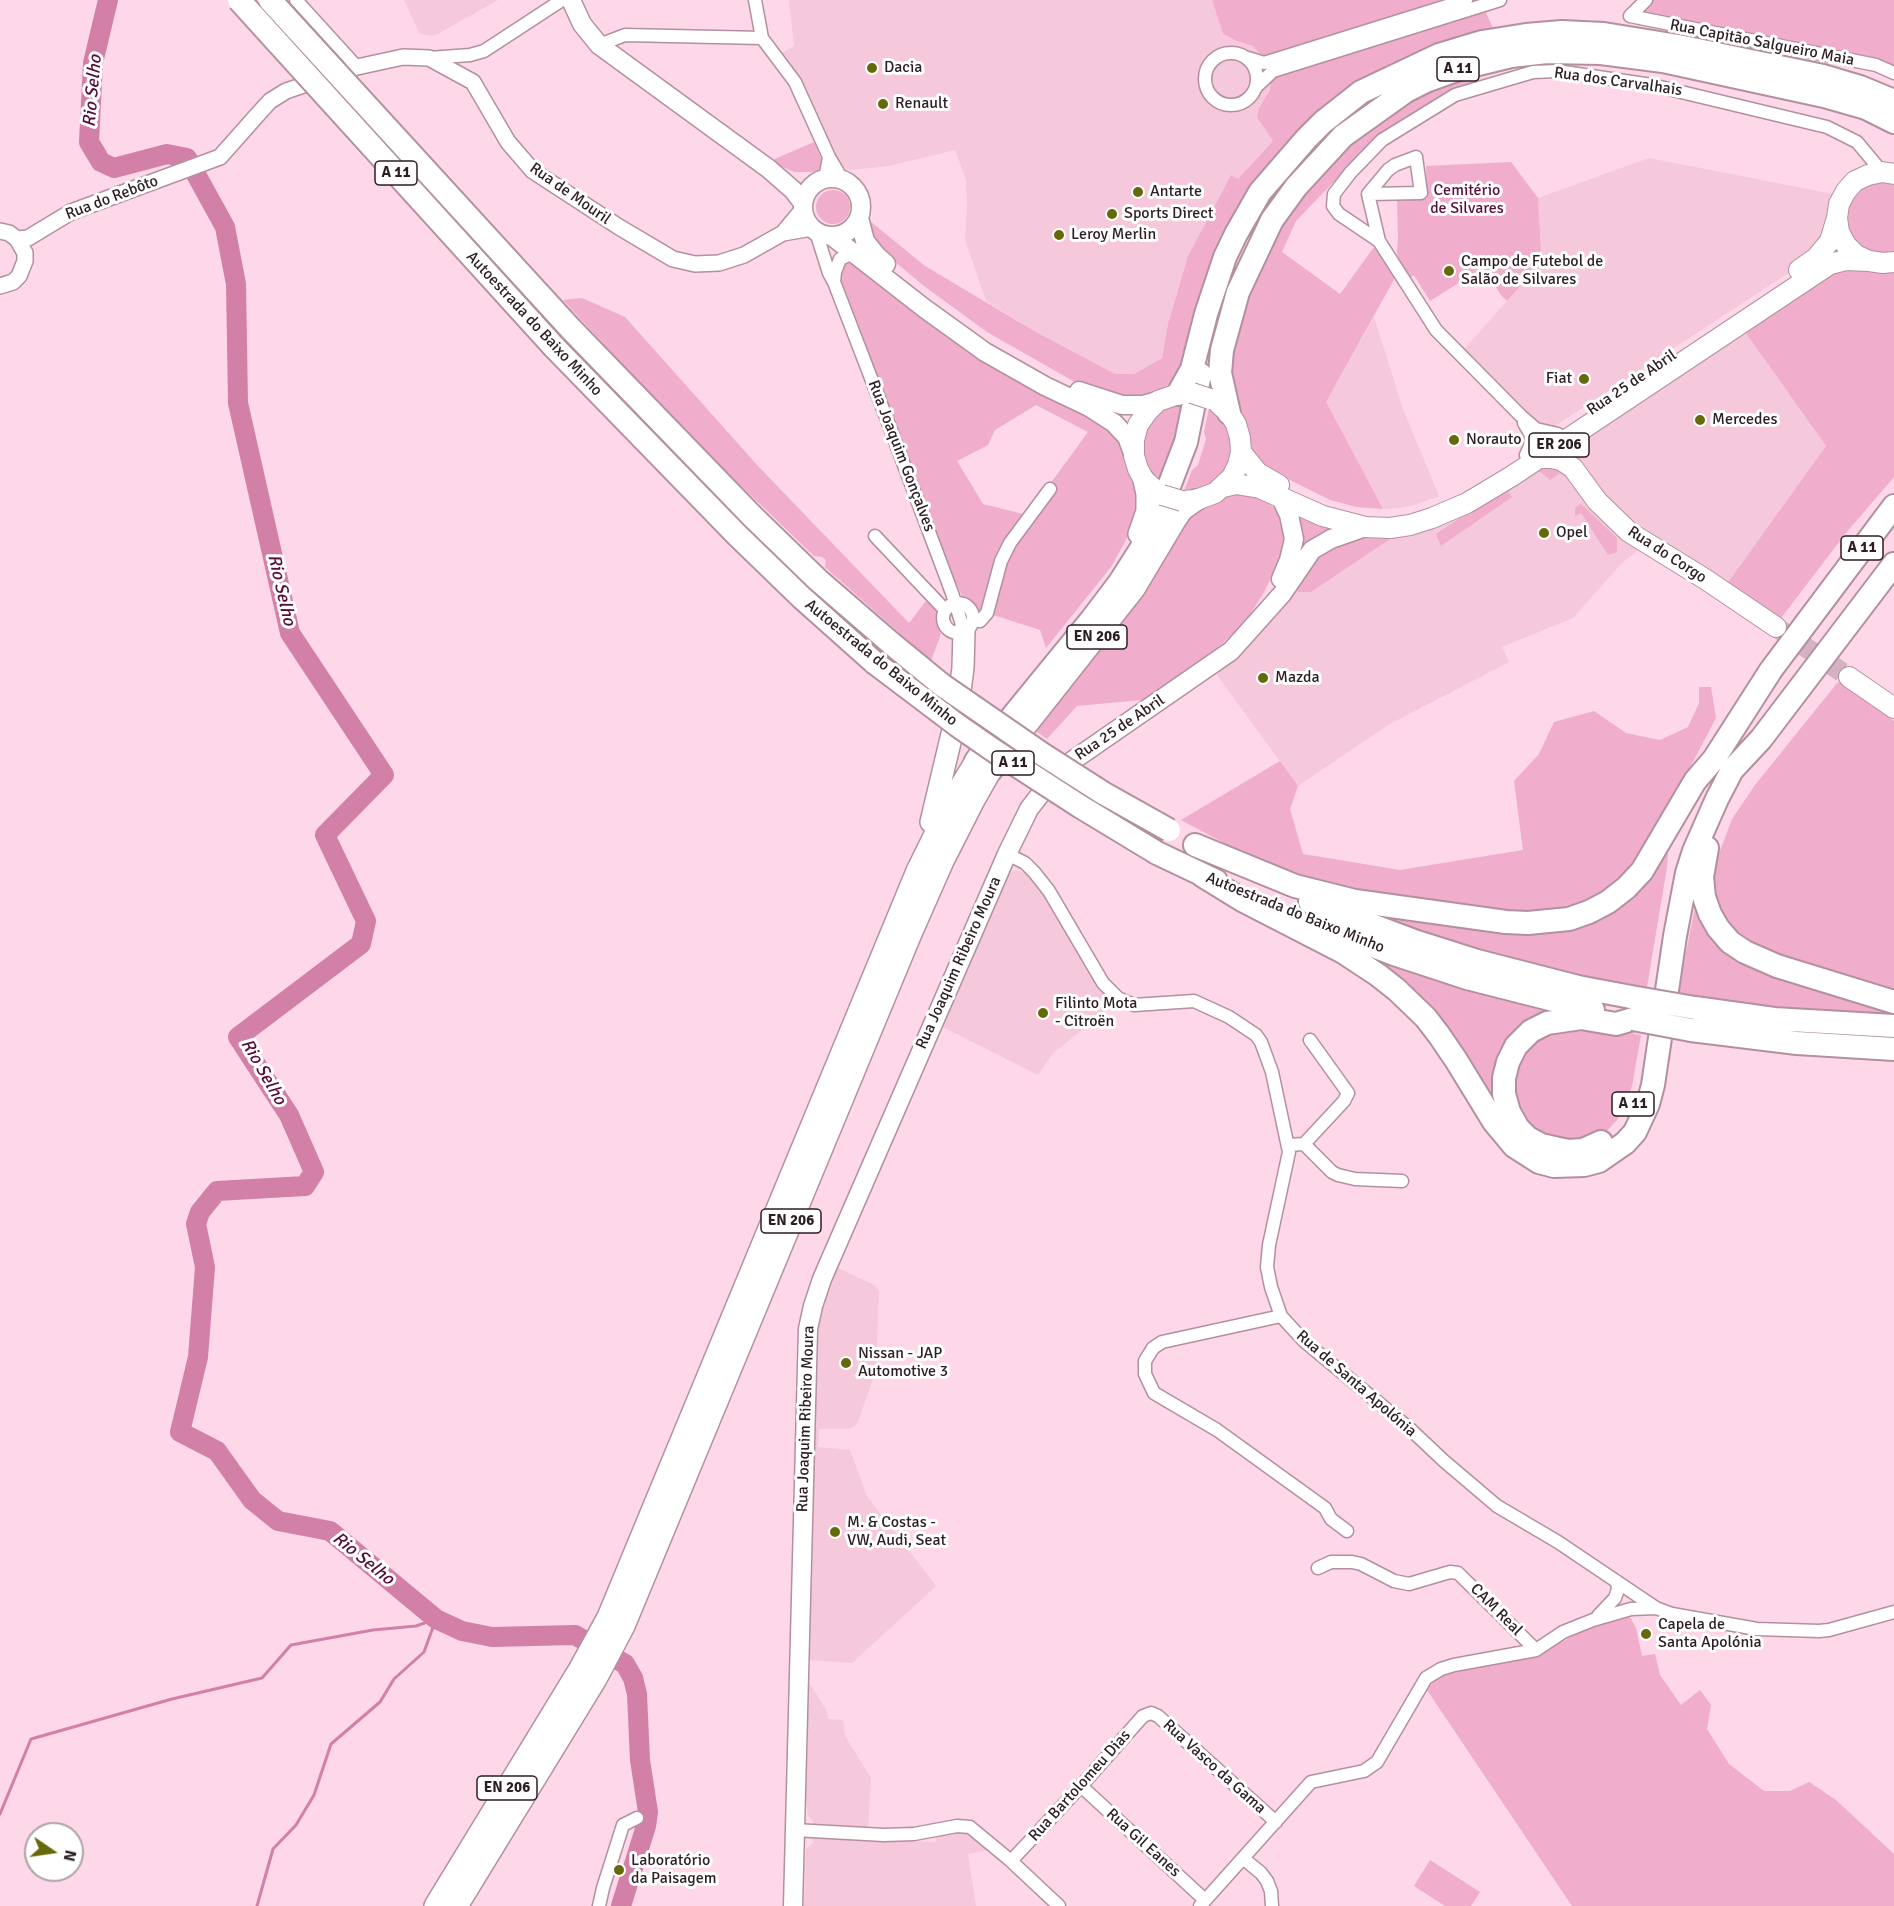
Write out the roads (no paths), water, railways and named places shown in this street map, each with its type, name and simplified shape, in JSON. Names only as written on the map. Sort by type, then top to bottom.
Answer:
[{"type":"highway","name":"Autoestrada do Baixo Minho","points":[[239,0],[554,347],[737,535],[801,597],[875,663],[957,725],[1081,807],[1157,853],[1203,876],[1320,926],[1405,957],[1501,987],[1631,1008],[1695,1008],[1774,1019],[1894,1026]]},
{"type":"highway","name":"Autoestrada do Baixo Minho","points":[[270,0],[571,329],[753,518],[818,580],[942,685],[1042,754],[1169,830],[1293,895],[1416,942],[1631,1008],[1690,1030],[1797,1043],[1894,1048]]},
{"type":"highway","points":[[1175,396],[1192,369],[1206,314],[1225,257],[1260,192],[1323,122],[1361,92],[1402,82],[1439,55],[1482,42],[1526,34],[1585,33],[1652,41],[1803,72],[1860,87],[1894,101]]},
{"type":"highway","name":"A 11","points":[[983,765],[1017,726],[1127,587],[1168,518],[1185,478],[1196,443],[1226,302],[1248,248],[1265,217],[1290,183],[1335,134],[1402,82],[1443,74],[1486,61],[1547,52],[1601,53],[1663,61],[1824,96],[1866,108],[1894,122]]},
{"type":"highway","name":"A 11","points":[[1228,413],[1220,373],[1222,351],[1238,292],[1272,220],[1296,187],[1330,149],[1402,82]]},
{"type":"highway","name":"EN 206","points":[[457,1906],[616,1621],[910,936],[958,831],[1004,716],[1102,594],[1124,563],[1142,528],[1147,511],[1144,480]]},
{"type":"highway","name":"EN 206","points":[[616,1621],[917,871],[951,802],[1128,598],[1189,500]]},
{"type":"highway","name":"A 11","points":[[1196,845],[1295,886],[1333,897],[1506,922],[1550,923],[1589,912],[1608,902],[1642,871],[1695,781],[1714,759],[1771,670],[1894,506]]},
{"type":"highway","points":[[1203,876],[1242,900],[1343,952],[1378,975],[1412,1003],[1439,1035],[1494,1122],[1514,1146],[1539,1162],[1554,1166],[1584,1165],[1611,1154],[1635,1132],[1643,1118],[1653,1085],[1675,936],[1694,851],[1717,799],[1732,770],[1761,739],[1894,564]]},
{"type":"highway","points":[[917,871],[937,800],[957,713],[969,626]]},
{"type":"highway","points":[[1761,739],[1717,822],[1709,843],[1702,877],[1704,897],[1710,914],[1730,942],[1760,960],[1894,1002]]},
{"type":"highway","name":"A 11","points":[[1631,1008],[1616,1024],[1581,1018],[1547,1023],[1531,1030],[1516,1046],[1508,1062],[1504,1078],[1504,1094],[1509,1112],[1518,1128],[1528,1138],[1553,1149],[1582,1150],[1599,1144],[1612,1135],[1631,1110],[1641,1075],[1673,870],[1714,759]]},
{"type":"highway","name":"EN 206","points":[[435,1906],[588,1674]]},
{"type":"main road","points":[[571,0],[582,24],[599,45],[769,169],[793,190],[803,206],[806,221],[820,232],[855,252],[924,308],[985,352],[1045,386],[1089,407],[1114,423],[1127,437],[1144,480],[1162,495],[1189,500],[1206,498],[1223,487],[1235,471],[1241,452],[1236,424],[1228,413],[1210,399],[1175,396],[1133,406],[1101,399],[1049,377],[989,342],[929,299],[877,256],[865,241],[859,218]]},
{"type":"main road","points":[[769,169],[854,188],[862,208],[859,218],[848,232],[820,232]]},
{"type":"main road","name":"ER 206","points":[[1837,218],[1839,204],[1846,191],[1856,181],[1868,174],[1888,173]]},
{"type":"main road","points":[[803,206],[807,193],[827,181]]},
{"type":"main road","points":[[1837,218],[1839,232],[1846,245],[1856,255],[1869,261]]},
{"type":"main road","name":"Rua 25 de Abril","points":[[1223,487],[1236,484],[1251,485],[1323,516],[1365,527],[1390,528],[1410,525],[1467,503],[1816,258],[1830,241],[1837,218]]},
{"type":"main road","name":"Rua 25 de Abril","points":[[1566,434],[1830,264],[1846,260],[1869,261]]},
{"type":"main road","name":"ER 206","points":[[1869,261],[1894,262]]},
{"type":"main road","points":[[1134,456],[1134,440],[1138,425],[1147,412],[1175,396]]},
{"type":"main road","points":[[1566,434],[1570,444],[1573,468]]},
{"type":"main road","name":"Rua 25 de Abril","points":[[1241,452],[1258,473],[1327,507],[1367,518],[1390,519],[1430,509],[1464,494],[1532,457]]},
{"type":"main road","points":[[1532,457],[1561,460],[1573,468]]},
{"type":"main road","name":"Rua do Corgo","points":[[1573,468],[1598,501],[1629,532],[1776,627]]},
{"type":"main road","name":"Rua 25 de Abril","points":[[1264,615],[1289,560],[1294,538],[1289,515],[1280,496]]},
{"type":"main road","name":"Rua 25 de Abril","points":[[1005,858],[1029,809],[1059,770],[1231,651],[1282,594],[1312,550],[1331,538],[1365,527]]},
{"type":"main road","points":[[1849,677],[1894,708]]},
{"type":"main road","name":"Rua Joaquim Ribeiro Moura","points":[[793,1906],[808,1329],[822,1279],[1005,858]]},
{"type":"street","points":[[296,0],[357,67]]},
{"type":"street","points":[[429,58],[470,55],[484,51],[562,0]]},
{"type":"street","points":[[755,0],[762,38],[795,82],[829,157],[827,181]]},
{"type":"street","points":[[1248,58],[1257,72],[1253,94],[1242,103],[1226,104],[1211,96],[1206,84],[1207,69],[1216,57],[1232,52],[1264,63],[1466,0]]},
{"type":"street","points":[[1256,87],[1273,71],[1500,0]]},
{"type":"street","name":"Rua Capitão Salgueiro Maia","points":[[1646,0],[1630,16],[1876,65],[1894,73]]},
{"type":"street","points":[[599,45],[625,35],[762,38]]},
{"type":"street","name":"Rua de Mouril","points":[[210,162],[220,157],[259,113],[278,96],[305,83],[357,67],[403,57],[429,58],[473,82],[508,142],[533,171],[618,227],[673,259],[695,264],[719,263],[744,255],[783,233],[803,206]]},
{"type":"street","name":"Rua dos Carvalhais","points":[[1379,241],[1338,214],[1333,206],[1334,194],[1351,172],[1382,140],[1455,95],[1533,72],[1557,71],[1652,85],[1827,127],[1857,142],[1888,173]]},
{"type":"street","points":[[1416,157],[1421,193],[1368,194],[1388,170],[1416,157]]},
{"type":"street","name":"Rua do Rebôto","points":[[17,239],[28,238],[71,212],[210,162]]},
{"type":"street","name":"Rua dos Carvalhais","points":[[1368,194],[1379,241],[1436,330],[1536,429],[1566,434]]},
{"type":"street","points":[[0,231],[9,233],[17,239],[25,253],[23,269],[13,282],[0,286]]},
{"type":"street","name":"Rua de Mouril","points":[[783,233],[820,232]]},
{"type":"street","name":"Rua Joaquim Gonçalves","points":[[820,232],[820,248],[950,607],[969,626]]},
{"type":"street","points":[[834,282],[840,259],[855,252]]},
{"type":"street","name":"Rua dos Carvalhais","points":[[1521,416],[1531,435],[1532,457]]},
{"type":"street","points":[[969,626],[980,621],[987,613],[1001,561],[1010,543],[1050,489]]},
{"type":"street","points":[[875,536],[950,607]]},
{"type":"street","name":"Rua de Santa Apolónia","points":[[1005,858],[1025,863],[1034,872],[1049,891],[1103,982],[1118,998],[1134,1005],[1194,1001],[1229,1017],[1256,1035],[1272,1072],[1289,1152],[1269,1245],[1267,1267],[1281,1316],[1304,1341],[1409,1428],[1497,1506],[1558,1542],[1656,1608],[1685,1617],[1757,1629],[1819,1631],[1894,1612]]},
{"type":"street","points":[[1288,1145],[1304,1144],[1344,1101],[1348,1093],[1310,1040]]},
{"type":"street","points":[[1304,1144],[1332,1172],[1338,1175],[1355,1179],[1402,1181]]},
{"type":"street","points":[[1281,1316],[1162,1342],[1153,1348],[1145,1361],[1145,1374],[1154,1394],[1217,1430],[1324,1508],[1331,1519],[1347,1530]]},
{"type":"street","name":"CAM Real","points":[[1318,1568],[1331,1562],[1352,1562],[1362,1564],[1394,1581],[1409,1584],[1450,1572],[1458,1573],[1536,1650]]},
{"type":"street","points":[[1596,1619],[1615,1598],[1618,1589],[1617,1582]]},
{"type":"street","points":[[1596,1619],[1622,1606],[1630,1600],[1634,1593]]},
{"type":"street","points":[[1202,1903],[1311,1782],[1364,1771],[1377,1762],[1426,1678],[1441,1669],[1454,1665],[1536,1650],[1563,1632],[1631,1608],[1656,1608]]},
{"type":"street","name":"Rua Vasco da Gama","points":[[1151,1713],[1158,1716],[1276,1822]]},
{"type":"street","name":"Rua Bartolomeu Dias","points":[[1011,1861],[1143,1716],[1151,1713]]},
{"type":"street","name":"Rua Gil Eanes","points":[[1081,1786],[1202,1903]]},
{"type":"street","points":[[599,1906],[623,1825],[637,1818]]},
{"type":"street","points":[[794,1830],[884,1835],[914,1834],[957,1826],[970,1827],[1059,1906]]},
{"type":"street","points":[[1244,1858],[1267,1881],[1271,1891],[1272,1906]]},
{"type":"waterway","name":"Rio Selho","points":[[108,0],[93,63],[89,142],[101,162],[114,168],[167,154],[187,158],[225,227],[236,284],[238,403],[290,633],[384,775],[325,835],[366,921],[361,944],[238,1037],[289,1115],[314,1172],[305,1186],[217,1191],[200,1212],[196,1224],[205,1267],[198,1357],[180,1432],[217,1451],[252,1500],[278,1521],[330,1531],[436,1619],[462,1631],[492,1637],[575,1635],[625,1664],[633,1678],[637,1694],[640,1760],[648,1812],[646,1826],[621,1906]]},
{"type":"waterway","points":[[0,1814],[31,1739],[172,1699],[262,1678],[291,1645],[373,1630],[416,1626],[436,1619]]},
{"type":"waterway","points":[[257,1906],[273,1849],[296,1825],[314,1795],[331,1744],[380,1702],[394,1679],[424,1652],[436,1619]]},
{"type":"tunnel","points":[[1776,627],[1849,677]]},
{"type":"place","name":"Dacia","points":[[872,68]]},
{"type":"place","name":"Renault","points":[[883,104]]},
{"type":"place","name":"Antarte","points":[[1138,192]]},
{"type":"place","name":"Sports Direct","points":[[1112,214]]},
{"type":"place","name":"Leroy Merlin","points":[[1059,235]]},
{"type":"place","name":"Campo de Futebol de Salão de Silvares","points":[[1449,271]]},
{"type":"place","name":"Fiat","points":[[1584,379]]},
{"type":"place","name":"Mercedes","points":[[1700,420]]},
{"type":"place","name":"Norauto","points":[[1454,440]]},
{"type":"place","name":"Opel","points":[[1544,533]]},
{"type":"place","name":"Mazda","points":[[1263,678]]},
{"type":"place","name":"Filinto Mota - Citroën","points":[[1043,1013]]},
{"type":"place","name":"Nissan - JAP Automotive 3","points":[[846,1363]]},
{"type":"place","name":"M. & Costas - VW, Audi, Seat","points":[[835,1532]]},
{"type":"place","name":"Capela de Santa Apolónia","points":[[1646,1634]]},
{"type":"place","name":"Laboratório da Paisagem","points":[[619,1870]]},
{"type":"park label","name":"Cemitério de Silvares","points":[[1467,200]]}]
